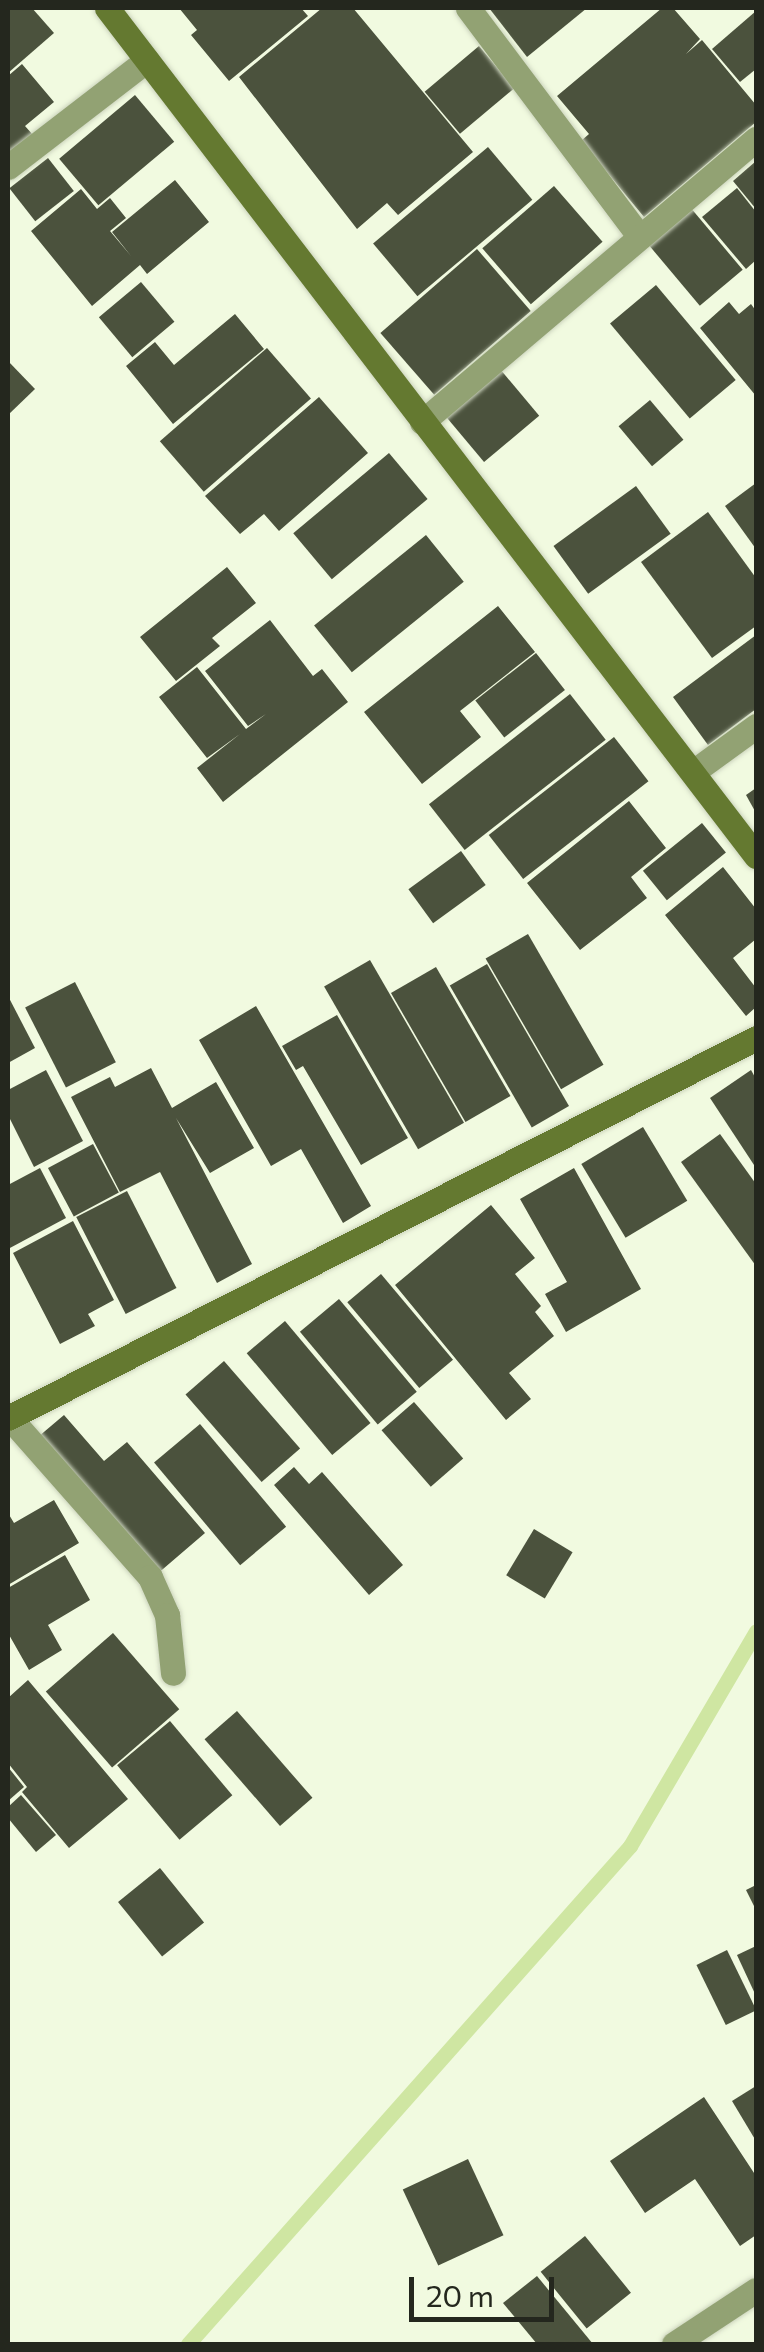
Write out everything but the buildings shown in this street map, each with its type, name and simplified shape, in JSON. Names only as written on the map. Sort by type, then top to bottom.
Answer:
[{"type":"street","points":[[108,8],[756,856]]},
{"type":"street","points":[[468,8],[640,236]]},
{"type":"street","points":[[8,167],[147,60]]},
{"type":"street","points":[[422,422],[756,139]]},
{"type":"street","points":[[693,772],[756,726]]},
{"type":"street","points":[[173,1673],[167,1615],[150,1577],[8,1418],[756,1038]]},
{"type":"street","points":[[674,2344],[756,2290]]},
{"type":"waterway","points":[[188,2344],[630,1846],[756,1631]]}]
